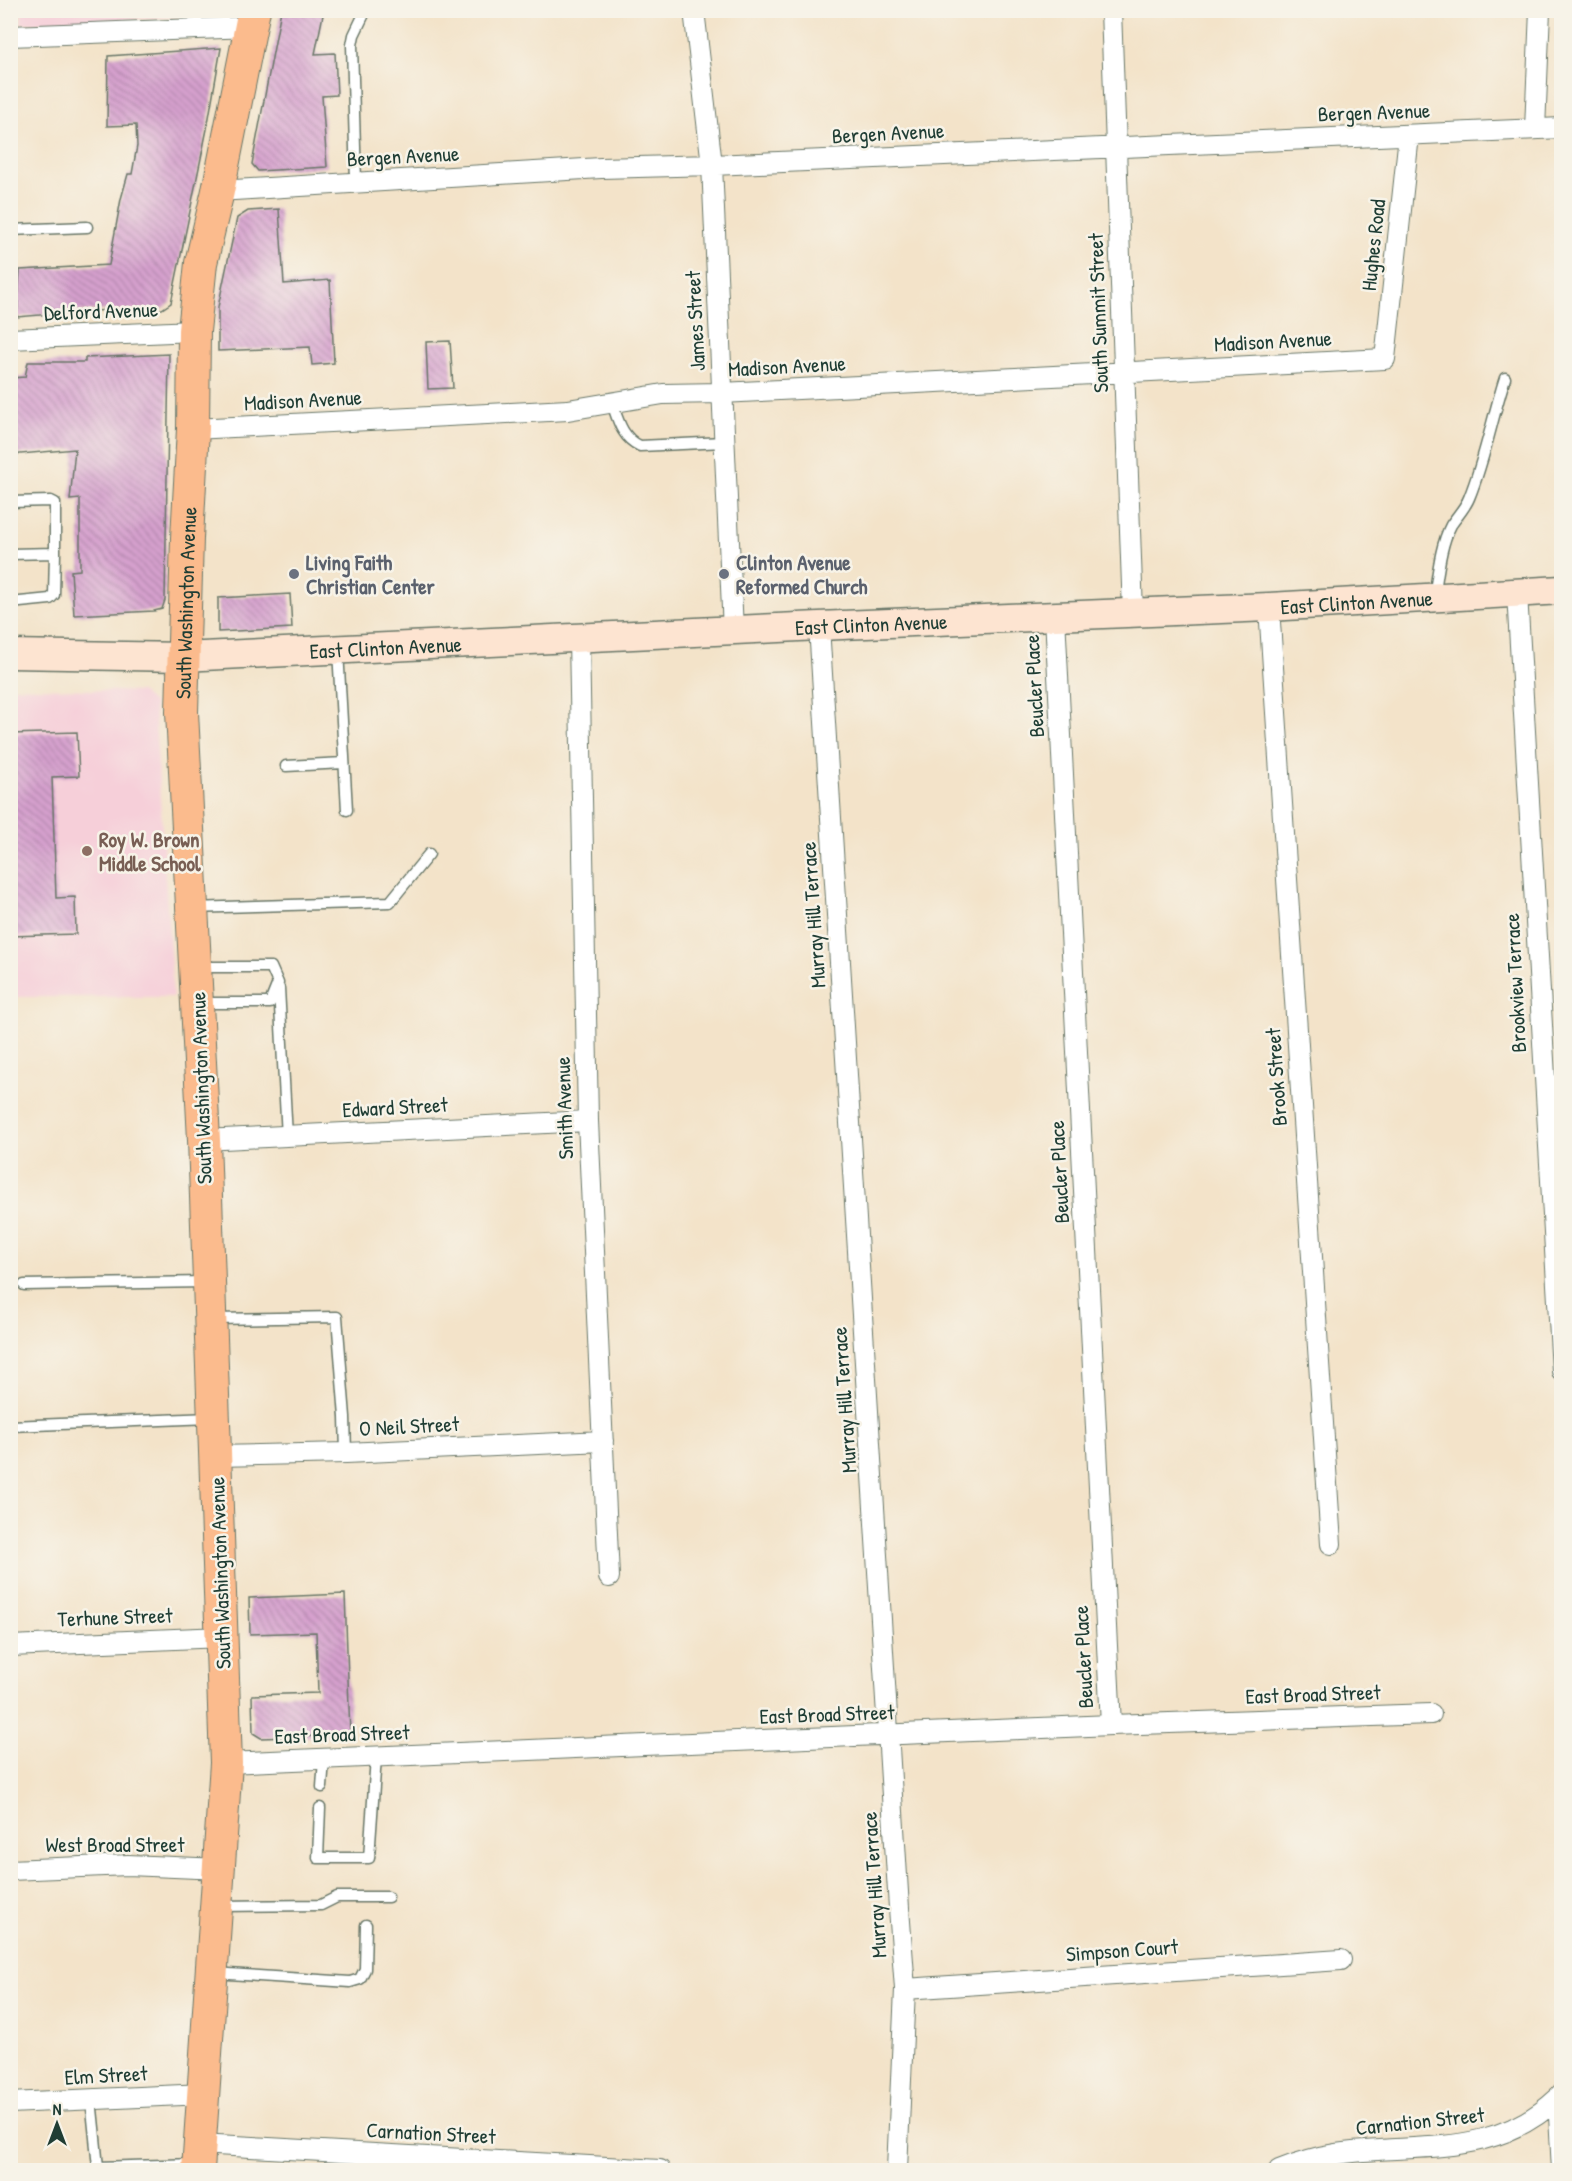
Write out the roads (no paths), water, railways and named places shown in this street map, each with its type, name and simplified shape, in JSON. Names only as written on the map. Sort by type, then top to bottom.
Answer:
[{"type":"main road","name":"South Washington Avenue","points":[[198,2159],[226,1763],[204,1140],[182,712],[183,657],[193,429],[194,332],[201,263],[253,19]]},
{"type":"street","name":"James Street","points":[[694,10],[712,165],[734,631]]},
{"type":"street","name":"South Summit Street","points":[[1111,10],[1133,613]]},
{"type":"street","points":[[1535,129],[1540,10]]},
{"type":"street","points":[[10,36],[253,19]]},
{"type":"street","name":"Bergen Avenue","points":[[218,191],[601,168],[1562,128]]},
{"type":"street","name":"Hughes Road","points":[[1385,359],[1408,135]]},
{"type":"street","name":"Delford Avenue","points":[[10,339],[194,332]]},
{"type":"street","name":"Madison Avenue","points":[[193,429],[568,410],[663,394],[1125,374],[1385,359]]},
{"type":"street","name":"East Clinton Avenue","points":[[10,654],[183,657],[1269,607],[1562,590]]},
{"type":"street","name":"Brookview Terrace","points":[[1517,593],[1562,1371]]},
{"type":"street","name":"Brook Street","points":[[1269,607],[1331,1544]]},
{"type":"street","name":"Beucler Place","points":[[1055,616],[1111,1725]]},
{"type":"street","name":"Murray Hill Terrace","points":[[819,626],[905,1989],[897,2170]]},
{"type":"street","name":"Smith Avenue","points":[[579,638],[588,1121],[609,1576]]},
{"type":"street","name":"Edward Street","points":[[204,1140],[588,1121]]},
{"type":"street","name":"O Neil Street","points":[[216,1456],[346,1453],[603,1441]]},
{"type":"street","name":"Terhune Street","points":[[10,1646],[222,1637]]},
{"type":"street","name":"East Broad Street","points":[[226,1763],[1111,1725],[1431,1714]]},
{"type":"street","name":"West Broad Street","points":[[10,1870],[128,1864],[220,1869]]},
{"type":"street","name":"Simpson Court","points":[[905,1989],[1341,1960]]},
{"type":"street","name":"Elm Street","points":[[10,2103],[204,2094]]},
{"type":"street","points":[[1560,2096],[1562,2170]]},
{"type":"street","name":"Carnation Street","points":[[1279,2170],[1304,2161],[1336,2154],[1468,2144],[1498,2136],[1526,2123],[1560,2096]]},
{"type":"street","name":"Carnation Street","points":[[198,2159],[660,2170]]},
{"type":"lane","points":[[356,183],[352,45],[354,35],[366,10]]},
{"type":"lane","points":[[10,230],[87,227]]},
{"type":"lane","points":[[1434,598],[1442,552],[1451,526],[1469,500],[1492,430],[1494,413],[1505,378]]},
{"type":"lane","points":[[612,402],[623,432],[633,443],[640,446],[724,442]]},
{"type":"lane","points":[[10,502],[51,501],[55,503],[54,595],[50,599],[10,603]]},
{"type":"lane","points":[[10,554],[54,553]]},
{"type":"lane","points":[[338,649],[346,810]]},
{"type":"lane","points":[[286,766],[344,763]]},
{"type":"lane","points":[[193,908],[390,902],[429,854]]},
{"type":"lane","points":[[196,967],[271,967],[278,983],[287,1137]]},
{"type":"lane","points":[[198,1004],[270,1003],[278,983]]},
{"type":"lane","points":[[24,1285],[209,1282]]},
{"type":"lane","points":[[210,1319],[337,1317],[346,1453]]},
{"type":"lane","points":[[10,1426],[214,1418]]},
{"type":"lane","points":[[321,1808],[318,1858],[369,1858],[376,1757]]},
{"type":"lane","points":[[322,1787],[324,1759]]},
{"type":"lane","points":[[217,1906],[321,1905],[337,1897],[388,1897]]},
{"type":"lane","points":[[212,1973],[350,1982],[360,1979],[365,1969],[366,1925]]},
{"type":"lane","points":[[91,2099],[98,2167],[198,2159]]},
{"type":"place","name":"Living Faith Christian Center","points":[[294,574]]},
{"type":"place","name":"Clinton Avenue Reformed Church","points":[[724,574]]},
{"type":"place","name":"Roy W. Brown Middle School","points":[[87,851]]}]
